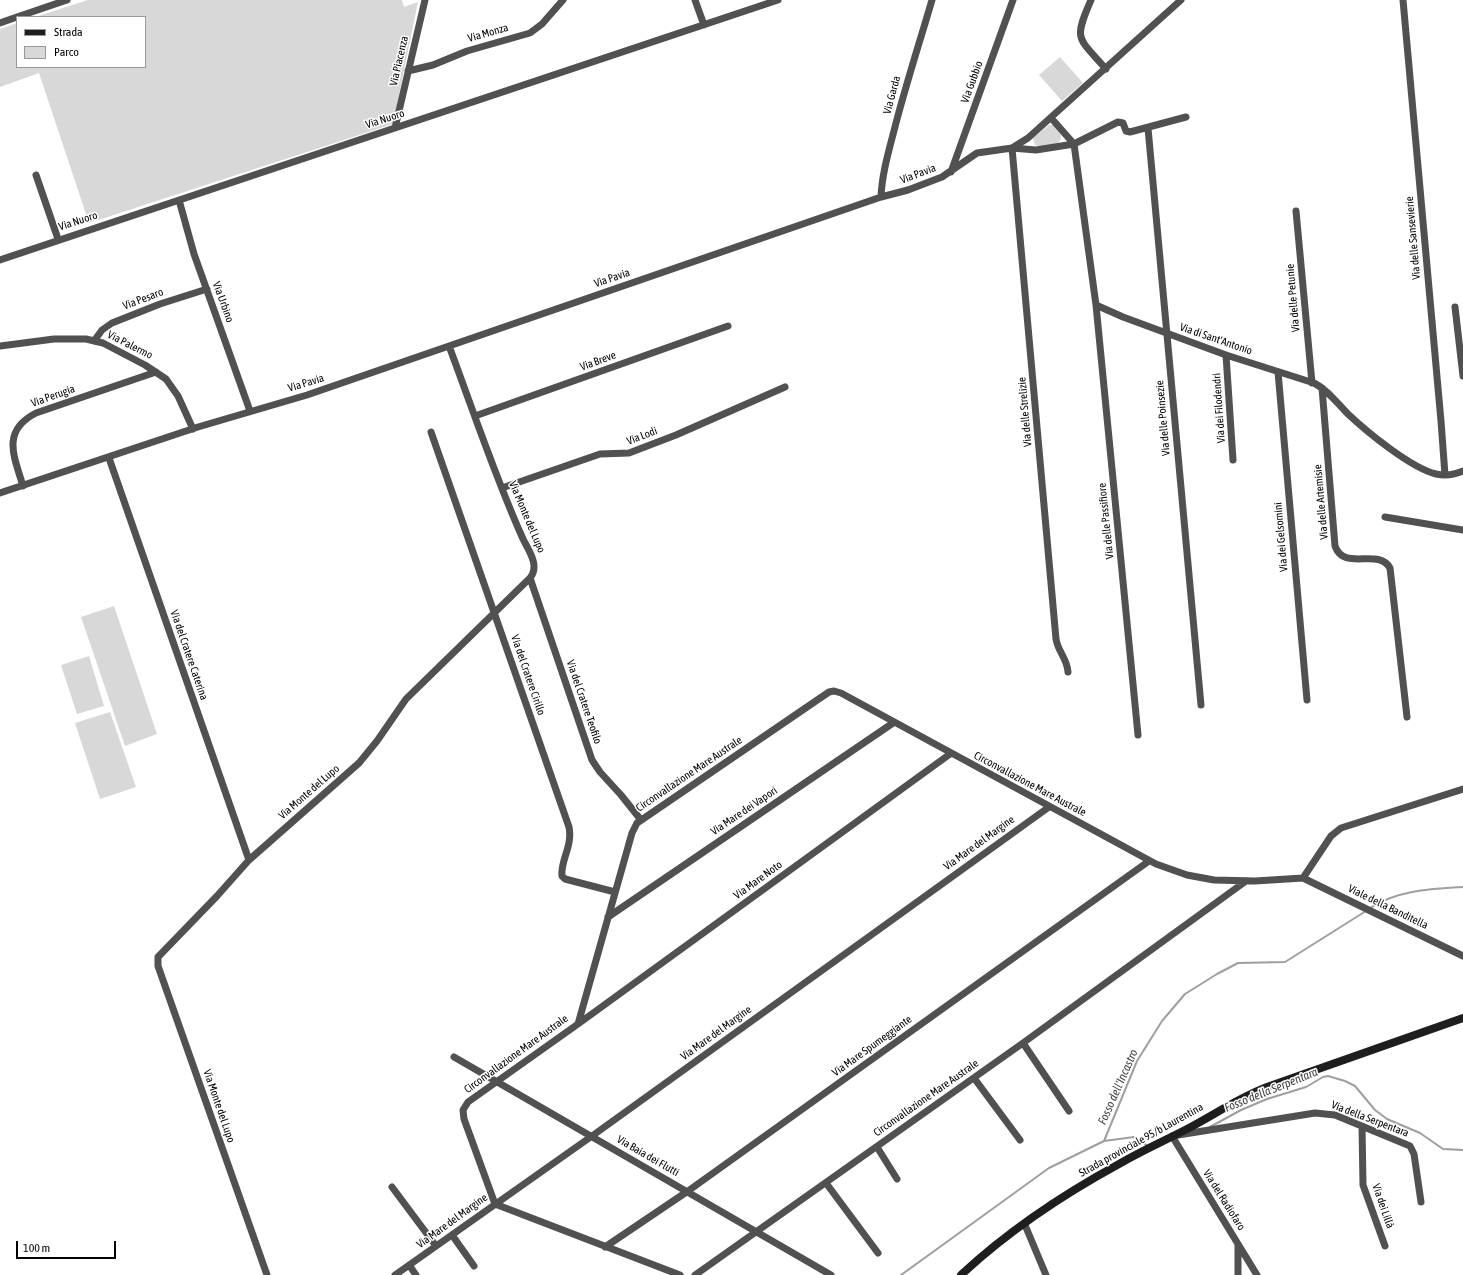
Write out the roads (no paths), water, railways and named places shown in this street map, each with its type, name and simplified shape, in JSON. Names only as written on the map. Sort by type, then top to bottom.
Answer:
[{"type":"main road","name":"Strada provinciale 95/b Laurentina","points":[[961,1275],[980,1257],[1076,1189],[1229,1104],[1255,1092],[1463,1018]]},
{"type":"street","points":[[20,16],[67,0]]},
{"type":"street","name":"Via Piacenza","points":[[395,128],[425,0]]},
{"type":"street","name":"Via Monza","points":[[408,72],[433,65],[467,50],[530,33],[542,24],[563,0]]},
{"type":"street","points":[[695,0],[704,25]]},
{"type":"street","name":"Via Nuoro","points":[[0,260],[778,0]]},
{"type":"street","name":"Via Garda","points":[[881,197],[882,182],[887,158],[904,90],[932,0]]},
{"type":"street","name":"Via Gubbio","points":[[951,172],[1013,0]]},
{"type":"street","points":[[1092,0],[1080,25],[1080,36],[1083,43],[1106,69]]},
{"type":"street","name":"Via Pavia","points":[[0,493],[193,429],[307,395],[881,197],[912,189],[951,172],[974,154],[1012,148],[1028,138],[1052,119],[1181,0]]},
{"type":"street","name":"Via delle Sansevierie","points":[[1403,0],[1441,421],[1444,475]]},
{"type":"street","points":[[0,23],[16,17]]},
{"type":"street","points":[[1012,148],[1033,150],[1074,144],[1118,122],[1122,123],[1125,130],[1129,132],[1186,117]]},
{"type":"street","points":[[1052,119],[1074,144],[1096,305]]},
{"type":"street","name":"Via delle Poinsezie","points":[[1148,128],[1201,705]]},
{"type":"street","name":"Via delle Strelizie","points":[[1012,148],[1056,639],[1058,647],[1067,662],[1068,672]]},
{"type":"street","points":[[36,175],[58,240]]},
{"type":"street","name":"Via Urbino","points":[[179,200],[194,254],[250,411]]},
{"type":"street","name":"Via delle Petunie","points":[[1296,212],[1312,383]]},
{"type":"street","name":"Via Pesaro","points":[[94,341],[102,330],[112,323],[160,304],[207,289]]},
{"type":"street","name":"Via di Sant'Antonio","points":[[1096,305],[1226,355],[1312,383],[1322,388],[1350,416],[1378,440],[1422,469],[1444,475],[1463,471]]},
{"type":"street","name":"Via delle Passifiore","points":[[1096,305],[1138,735]]},
{"type":"street","points":[[1455,308],[1463,376]]},
{"type":"street","name":"Via Breve","points":[[475,416],[728,326]]},
{"type":"street","name":"Via Palermo","points":[[0,346],[48,339],[94,341],[121,352],[156,372],[175,390],[193,429]]},
{"type":"street","name":"Via Monte del Lupo","points":[[266,1275],[158,966],[158,958],[249,860],[359,763],[378,742],[406,698],[530,578],[534,570],[534,564],[502,488],[449,346]]},
{"type":"street","name":"Via dei Filodendri","points":[[1226,355],[1233,460]]},
{"type":"street","name":"Via Perugia","points":[[23,486],[13,454],[12,444],[16,430],[25,420],[36,413],[156,372]]},
{"type":"street","name":"Via dei Gelsomini","points":[[1278,372],[1307,700]]},
{"type":"street","name":"Via Lodi","points":[[502,488],[600,454],[629,453],[676,435],[785,387]]},
{"type":"street","name":"Via delle Artemisie","points":[[1322,388],[1335,546],[1339,552],[1347,558],[1376,559],[1386,563],[1390,568],[1407,717]]},
{"type":"street","name":"Via del Cratere Cirillo","points":[[430,432],[495,612],[569,827],[570,840],[562,870],[562,876],[565,879],[615,892]]},
{"type":"street","name":"Via del Cratere Caterina","points":[[109,458],[249,860]]},
{"type":"street","points":[[1385,517],[1463,530]]},
{"type":"street","name":"Via del Cratere Teofilo","points":[[530,578],[592,760],[600,772],[641,820]]},
{"type":"street","name":"Circonvallazione Mare Australe","points":[[495,1204],[463,1115],[464,1108],[468,1102],[578,1024],[632,833],[641,820],[829,692],[839,692],[893,723],[1149,861],[1193,877],[1214,880],[1246,881],[1303,878]]},
{"type":"street","name":"Via Mare dei Vapori","points":[[608,917],[893,723]]},
{"type":"street","name":"Via Mare Noto","points":[[578,1024],[950,754]]},
{"type":"street","points":[[1303,878],[1331,836],[1341,828],[1463,789]]},
{"type":"street","name":"Via Mare del Margine","points":[[395,1275],[592,1136],[1049,806]]},
{"type":"street","name":"Via Mare Spumeggiante","points":[[605,1247],[688,1191],[1149,861]]},
{"type":"street","name":"Viale della Banditella","points":[[1303,878],[1384,916],[1463,956]]},
{"type":"street","name":"Circonvallazione Mare Australe","points":[[698,1274],[1023,1043],[1246,881]]},
{"type":"street","points":[[1023,1043],[1069,1111]]},
{"type":"street","name":"Via Baia dei Flutti","points":[[454,1057],[498,1081],[831,1275]]},
{"type":"street","points":[[974,1078],[1020,1140]]},
{"type":"street","name":"Via della Serpentara","points":[[1172,1136],[1321,1113],[1335,1115],[1404,1142],[1412,1148],[1421,1202]]},
{"type":"street","name":"Via dei Lillà","points":[[1362,1126],[1363,1184],[1385,1246]]},
{"type":"street","name":"Via del Radiofaro","points":[[1172,1136],[1257,1275]]},
{"type":"street","points":[[877,1147],[897,1178]]},
{"type":"street","points":[[826,1183],[878,1253]]},
{"type":"street","points":[[392,1187],[436,1246]]},
{"type":"street","points":[[495,1204],[680,1275]]},
{"type":"street","points":[[1025,1224],[1046,1275]]},
{"type":"street","points":[[452,1235],[474,1266]]},
{"type":"street","points":[[1238,1244],[1238,1275]]},
{"type":"street","points":[[409,1266],[416,1275]]},
{"type":"waterway","name":"Fosso dell'Incastro","points":[[1370,908],[1392,897],[1403,894],[1463,887]]},
{"type":"waterway","name":"Fosso dell'Incastro","points":[[901,1275],[1049,1168],[1104,1141],[1137,1061],[1162,1021],[1185,994],[1238,963],[1285,962],[1366,911]]},
{"type":"waterway","name":"Fosso della Serpentara","points":[[1210,1127],[1241,1110],[1267,1099],[1306,1087],[1323,1077],[1328,1076],[1345,1081],[1355,1086],[1375,1110],[1387,1119],[1420,1133],[1443,1149],[1463,1150]]},
{"type":"waterway","name":"Fosso della Serpentara","points":[[1104,1141],[1134,1137],[1148,1146]]}]
